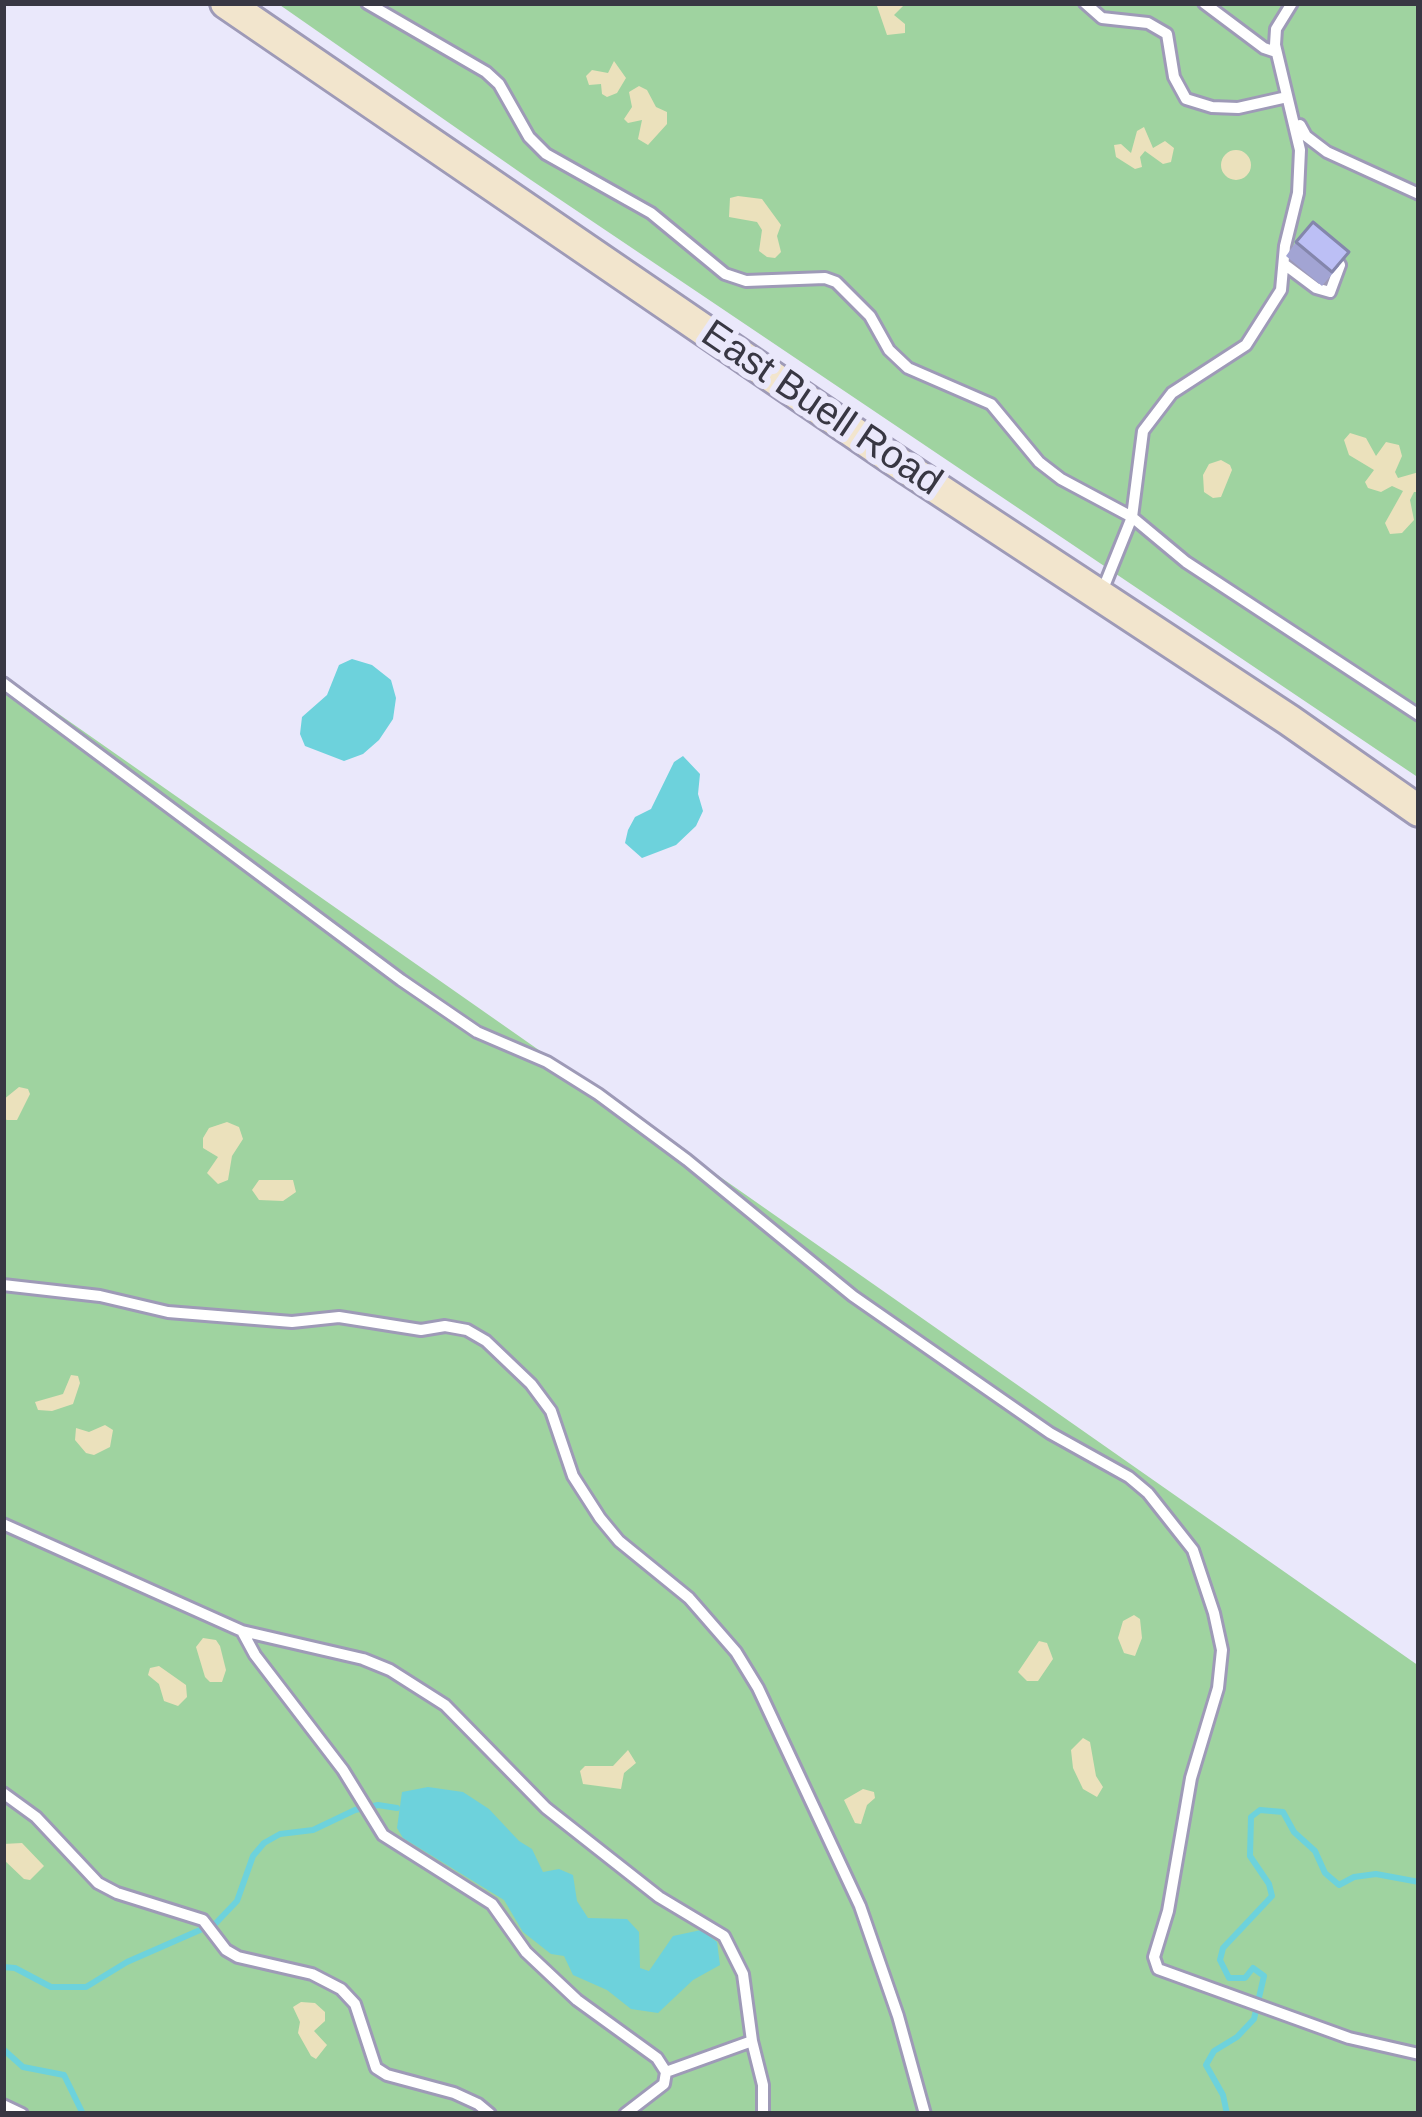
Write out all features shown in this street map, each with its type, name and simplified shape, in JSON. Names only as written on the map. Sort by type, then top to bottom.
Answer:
[{"type":"street","name":"East Buell Road","points":[[226,3],[1419,811]]},
{"type":"lane","points":[[367,3],[486,72],[499,84],[529,137],[546,154],[651,213],[725,274],[746,281],[825,278],[836,282],[870,316],[898,360],[931,381],[991,404],[1048,470],[1132,517],[1186,562],[1419,715]]},
{"type":"lane","points":[[1085,3],[1102,18],[1148,23],[1167,34],[1174,77],[1186,98],[1212,107],[1238,108],[1287,97]]},
{"type":"lane","points":[[1204,3],[1276,52]]},
{"type":"lane","points":[[1292,3],[1276,28],[1276,52],[1287,97],[1306,136],[1327,152],[1419,194]]},
{"type":"lane","points":[[1100,597],[1132,517],[1143,431],[1172,393],[1246,345],[1281,290],[1298,222],[1295,117]]},
{"type":"lane","points":[[1284,264],[1316,288],[1330,292],[1340,265],[1315,235]]},
{"type":"lane","points":[[3,683],[401,980],[477,1032],[547,1062],[598,1094],[687,1160],[839,1286],[1050,1433],[1148,1493],[1193,1550],[1222,1650],[1218,1688],[1191,1778],[1168,1912],[1154,1958],[1158,1969],[1349,2038],[1419,2054]]},
{"type":"lane","points":[[3,1285],[100,1296],[168,1312],[292,1322],[339,1317],[421,1330],[446,1326],[467,1330],[486,1341],[531,1384],[551,1411],[573,1476],[600,1518],[619,1541],[689,1598],[736,1652],[758,1688],[860,1906],[925,2114]]},
{"type":"lane","points":[[3,1524],[242,1631],[390,1670],[445,1706],[546,1808],[659,1897],[724,1936],[743,1974],[763,2085],[763,2114]]},
{"type":"lane","points":[[242,1631],[255,1655],[333,1756],[383,1835],[492,1904],[526,1952],[577,2000],[657,2058],[667,2072],[664,2084],[625,2114]]},
{"type":"lane","points":[[3,1793],[36,1817],[98,1882],[117,1893],[203,1920],[238,1958],[312,1974],[341,1989],[355,2004],[376,2068],[454,2093],[490,2114]]},
{"type":"lane","points":[[667,2072],[752,2042]]},
{"type":"lane","points":[[3,2105],[22,2114]]},
{"type":"green space","points":[[277,3],[1419,3],[1419,778],[531,180]]},
{"type":"green space","points":[[3,675],[1419,1666],[1419,2114],[3,2114]]},
{"type":"sand","points":[[876,3],[906,3],[894,15],[905,24],[905,33],[887,35]]},
{"type":"sand","points":[[614,61],[626,78],[617,93],[607,97],[601,84],[589,85],[586,76],[592,70],[608,73]]},
{"type":"sand","points":[[639,86],[647,90],[656,107],[667,112],[667,124],[648,145],[638,139],[642,120],[628,123],[624,119],[632,107],[629,92]]},
{"type":"sand","points":[[1144,127],[1153,148],[1165,141],[1174,148],[1171,162],[1163,164],[1145,151],[1140,157],[1142,167],[1135,169],[1116,157],[1114,145],[1121,144],[1131,153],[1137,131]]},
{"type":"sand","points":[[1236,150],[1251,165],[1236,180],[1221,165]]},
{"type":"sand","points":[[730,198],[762,199],[781,225],[777,236],[781,252],[775,258],[759,251],[762,230],[757,222],[729,217]]},
{"type":"sand","points":[[1350,433],[1366,438],[1376,456],[1386,442],[1399,445],[1398,478],[1419,472],[1419,492],[1410,500],[1414,520],[1402,533],[1390,534],[1385,523],[1403,491],[1392,486],[1381,492],[1368,488],[1365,482],[1374,470],[1349,455],[1344,440]]},
{"type":"sand","points":[[1221,460],[1232,470],[1221,497],[1213,498],[1204,492],[1203,475],[1209,464]]},
{"type":"sand","points":[[19,1087],[30,1094],[17,1120],[7,1120],[3,1100]]},
{"type":"sand","points":[[227,1122],[239,1127],[243,1139],[232,1156],[228,1180],[218,1184],[207,1173],[218,1157],[203,1148],[203,1138],[209,1128]]},
{"type":"sand","points":[[259,1180],[293,1180],[296,1192],[283,1201],[259,1200],[252,1190]]},
{"type":"sand","points":[[71,1375],[78,1376],[80,1383],[73,1404],[38,1410],[35,1402],[63,1394]]},
{"type":"sand","points":[[105,1425],[113,1430],[110,1447],[94,1455],[86,1453],[75,1440],[76,1428],[89,1432]]},
{"type":"sand","points":[[1134,1615],[1140,1619],[1142,1638],[1135,1656],[1124,1653],[1118,1638],[1123,1621]]},
{"type":"sand","points":[[203,1638],[216,1640],[220,1646],[226,1670],[222,1682],[205,1677],[196,1647]]},
{"type":"sand","points":[[1039,1641],[1047,1643],[1053,1659],[1038,1681],[1027,1681],[1018,1672]]},
{"type":"sand","points":[[159,1666],[186,1685],[187,1697],[178,1706],[164,1701],[159,1684],[148,1675],[150,1668]]},
{"type":"sand","points":[[1083,1738],[1090,1742],[1096,1776],[1103,1787],[1097,1797],[1083,1789],[1073,1768],[1071,1750]]},
{"type":"sand","points":[[628,1750],[636,1763],[624,1773],[621,1789],[583,1784],[580,1771],[585,1766],[613,1766]]},
{"type":"sand","points":[[863,1789],[874,1792],[875,1798],[867,1805],[861,1824],[855,1823],[844,1800]]},
{"type":"sand","points":[[22,1843],[44,1866],[30,1880],[3,1859],[3,1844]]},
{"type":"sand","points":[[315,2003],[325,2012],[325,2021],[314,2031],[327,2045],[316,2059],[298,2033],[300,2022],[293,2007]]},
{"type":"water","points":[[352,659],[372,665],[391,680],[396,698],[393,719],[379,740],[363,754],[344,761],[305,746],[300,734],[302,717],[327,695],[339,665]]},
{"type":"water","points":[[683,756],[700,774],[698,794],[703,811],[696,826],[676,845],[642,858],[625,843],[628,830],[635,817],[651,809],[674,762]]},
{"type":"water","points":[[428,1787],[463,1792],[532,1849],[543,1872],[559,1869],[573,1875],[577,1901],[588,1918],[627,1919],[639,1932],[640,1968],[649,1971],[673,1936],[701,1930],[717,1942],[720,1965],[693,1980],[658,2013],[631,2009],[607,1990],[573,1975],[564,1956],[551,1954],[523,1932],[504,1900],[403,1838],[397,1828],[402,1792]]},
{"type":"building","points":[[1313,222],[1349,252],[1332,272],[1296,242]]},
{"type":"waterway","points":[[3,1967],[15,1968],[51,1987],[86,1987],[127,1962],[216,1923],[237,1901],[253,1856],[264,1843],[280,1834],[313,1830],[355,1810],[378,1805],[397,1808]]},
{"type":"waterway","points":[[1227,2114],[1223,2095],[1206,2065],[1214,2051],[1254,2019],[1264,1976],[1253,1968],[1245,1978],[1229,1978],[1220,1960],[1223,1948],[1272,1896],[1250,1856],[1251,1817],[1260,1810],[1283,1812],[1294,1832],[1315,1851],[1325,1873],[1339,1885],[1376,1874],[1419,1882]]},
{"type":"waterway","points":[[3,2049],[23,2067],[64,2075],[83,2114]]}]
